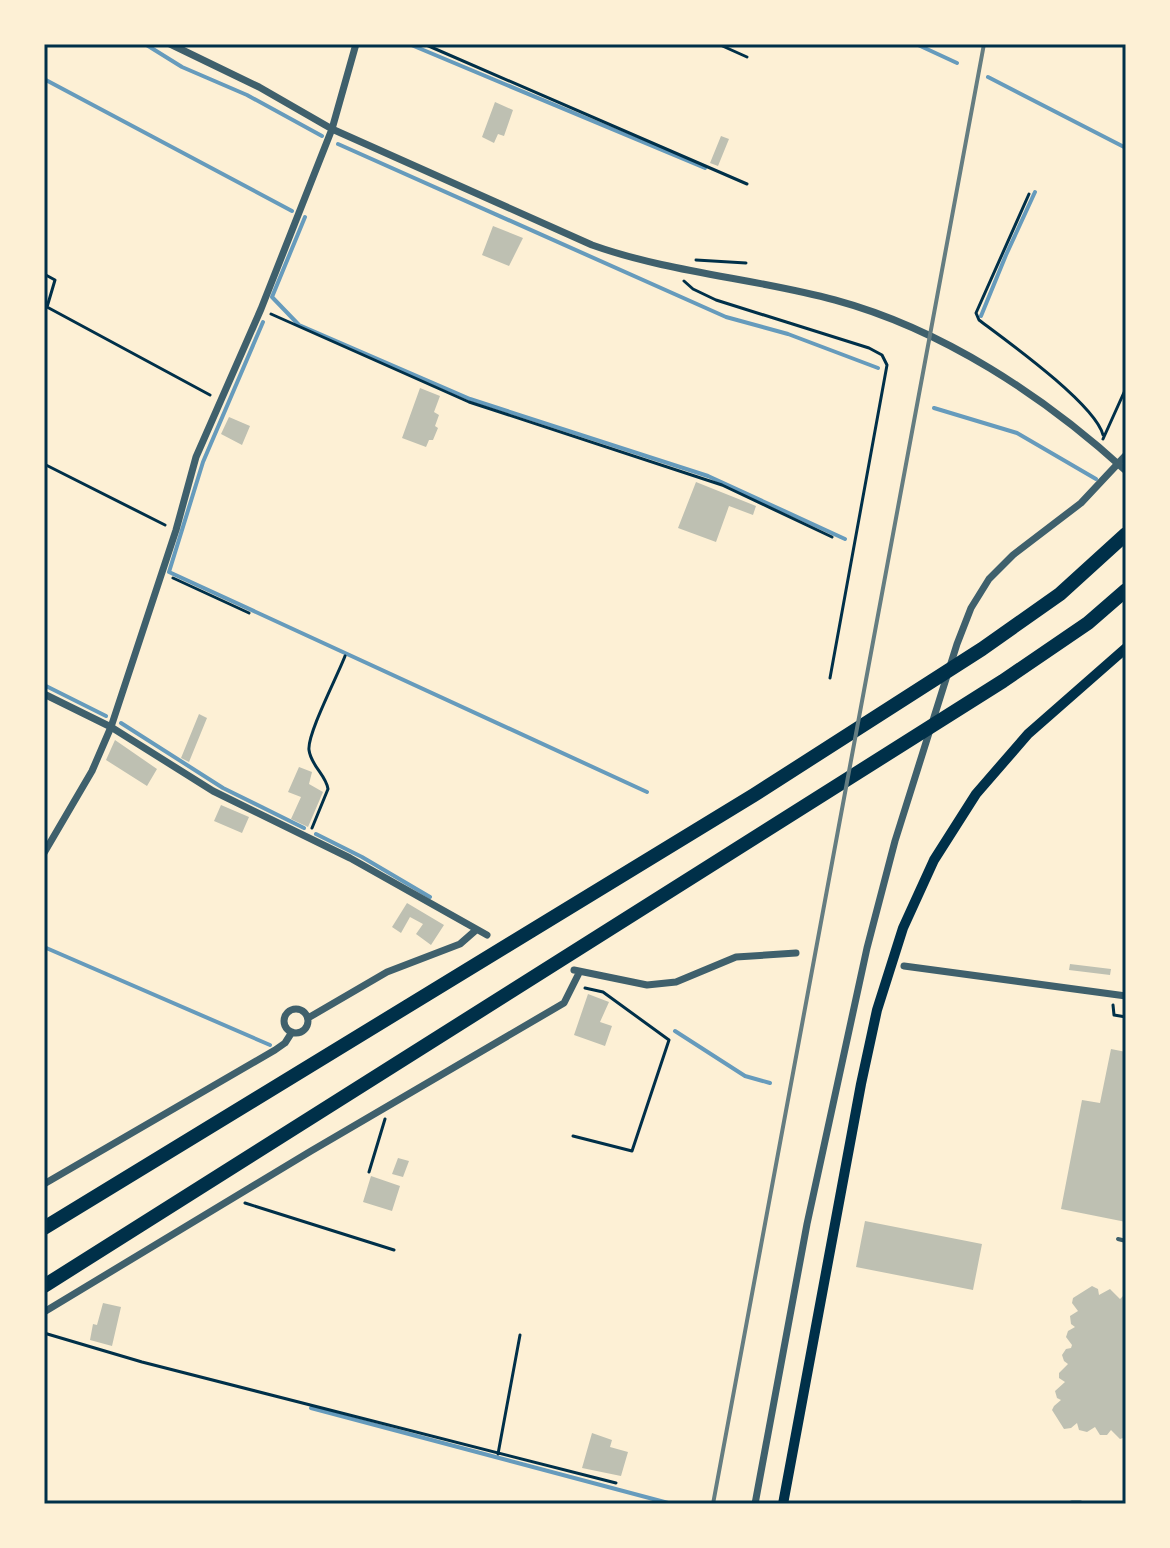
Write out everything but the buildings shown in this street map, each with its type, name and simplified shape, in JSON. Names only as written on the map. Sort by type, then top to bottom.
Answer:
[{"type":"highway","points":[[44,1228],[754,795],[982,649],[1060,594],[1126,534]]},
{"type":"highway","points":[[44,1286],[1003,681],[1088,623],[1126,590]]},
{"type":"main road","points":[[783,1504],[861,1084],[877,1010],[903,928],[934,860],[976,794],[1028,734],[1126,648]]},
{"type":"street","points":[[170,44],[259,87],[332,129],[592,245],[626,257],[832,299],[893,321],[1000,374],[1049,407],[1126,471]]},
{"type":"street","points":[[44,853],[92,771],[111,727],[176,530],[196,457],[261,309],[332,129],[356,44]]},
{"type":"street","points":[[755,1504],[807,1224],[867,948],[895,841],[957,644],[971,608],[989,579],[1013,555],[1081,503],[1126,455]]},
{"type":"street","points":[[44,694],[111,727],[213,791],[350,858],[487,935]]},
{"type":"street","points":[[44,1184],[275,1050],[285,1043],[292,1032],[305,1029],[308,1018],[387,972],[460,944],[476,930]]},
{"type":"street","points":[[44,1312],[564,1003],[577,972],[647,985],[676,982],[736,957],[796,953]]},
{"type":"street","points":[[904,966],[1126,996]]},
{"type":"street","points":[[292,1032],[285,1022],[289,1012],[300,1010],[308,1018]]},
{"type":"lane","points":[[1118,1239],[1126,1241]]},
{"type":"path","points":[[424,44],[747,184]]},
{"type":"path","points":[[718,44],[747,57]]},
{"type":"path","points":[[1029,194],[976,313],[979,320],[1047,372],[1090,413],[1101,427],[1104,439]]},
{"type":"path","points":[[746,263],[700,259],[689,262],[684,270],[684,281],[716,300],[869,348],[882,355],[887,365],[830,678]]},
{"type":"path","points":[[44,274],[55,280],[47,307],[221,401]]},
{"type":"path","points":[[261,309],[469,402],[722,485],[832,537]]},
{"type":"path","points":[[1100,448],[1126,388]]},
{"type":"path","points":[[44,464],[176,530]]},
{"type":"path","points":[[162,574],[249,613]]},
{"type":"path","points":[[308,838],[328,789],[313,765],[309,742],[345,656]]},
{"type":"path","points":[[573,985],[603,992],[669,1040],[632,1151],[573,1136]]},
{"type":"path","points":[[369,1172],[386,1114],[384,1108]]},
{"type":"path","points":[[233,1198],[252,1207],[394,1250]]},
{"type":"path","points":[[44,1333],[142,1362],[616,1483]]},
{"type":"path","points":[[498,1454],[520,1335]]},
{"type":"waterway","points":[[145,44],[182,67],[247,95],[322,136]]},
{"type":"waterway","points":[[409,44],[705,168]]},
{"type":"waterway","points":[[916,44],[957,63]]},
{"type":"waterway","points":[[988,77],[1126,148]]},
{"type":"waterway","points":[[44,79],[292,211]]},
{"type":"waterway","points":[[338,144],[726,317],[788,334],[878,368]]},
{"type":"waterway","points":[[981,316],[1035,192]]},
{"type":"waterway","points":[[305,217],[272,297],[299,325],[470,399],[708,476],[845,539]]},
{"type":"waterway","points":[[263,322],[203,462],[169,572],[647,792]]},
{"type":"waterway","points":[[934,408],[1017,433],[1096,479]]},
{"type":"waterway","points":[[44,685],[106,716]]},
{"type":"waterway","points":[[121,723],[223,788],[304,828]]},
{"type":"waterway","points":[[316,834],[430,897]]},
{"type":"waterway","points":[[44,947],[270,1045]]},
{"type":"waterway","points":[[675,1031],[745,1076],[770,1083]]},
{"type":"waterway","points":[[311,1408],[672,1504]]},
{"type":"railway","points":[[713,1504],[984,44]]}]
